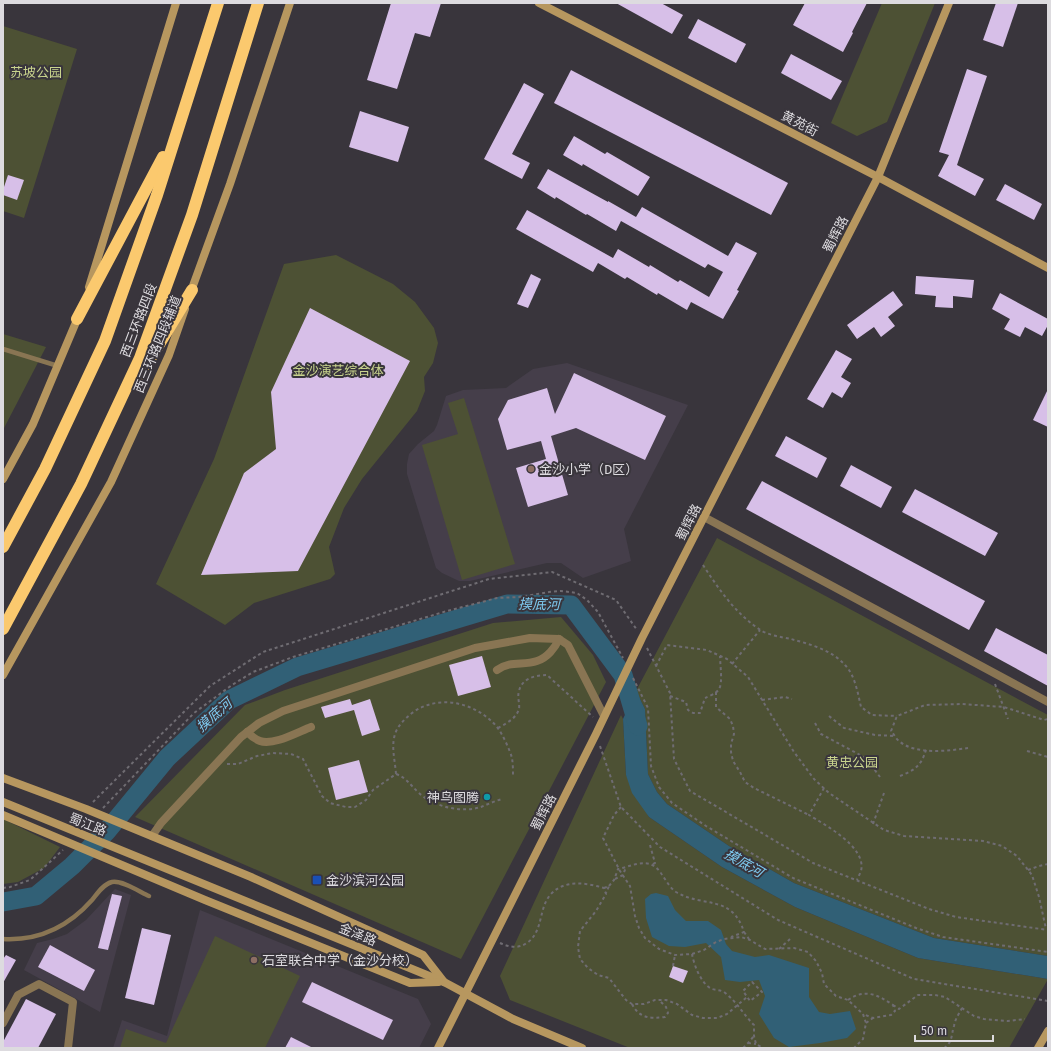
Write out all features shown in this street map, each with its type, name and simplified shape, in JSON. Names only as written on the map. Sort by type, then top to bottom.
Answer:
[{"type":"highway","name":"西三环路四段","points":[[3,547],[45,469],[105,341],[157,195],[218,3]]},
{"type":"highway","name":"西三环路四段","points":[[3,629],[81,484],[140,358],[192,215],[258,3]]},
{"type":"highway","points":[[77,319],[178,129]]},
{"type":"highway","points":[[103,436],[192,290]]},
{"type":"street","points":[[3,478],[33,424],[89,290],[176,3]]},
{"type":"street","name":"西三环路四段辅道","points":[[3,675],[111,482],[169,355],[230,184],[290,3]]},
{"type":"street","name":"黄苑街","points":[[539,3],[878,177],[1048,268]]},
{"type":"street","name":"蜀辉路","points":[[438,1048],[616,694],[627,664],[642,638],[878,177],[950,3]]},
{"type":"street","points":[[704,517],[1048,702]]},
{"type":"street","points":[[152,836],[161,822],[220,758],[247,732],[259,723],[283,710],[475,648],[530,638],[559,639],[568,645],[602,720]]},
{"type":"street","points":[[497,670],[502,666],[537,661],[555,648],[559,639]]},
{"type":"street","points":[[247,732],[262,742],[272,742],[311,727]]},
{"type":"street","points":[[3,778],[251,876],[422,956],[444,982]]},
{"type":"street","name":"蜀江路","points":[[3,802],[165,868]]},
{"type":"street","points":[[3,815],[64,844],[113,862],[410,983],[444,982]]},
{"type":"street","name":"金泽路","points":[[165,868],[444,982],[513,1019],[582,1048]]},
{"type":"street","points":[[3,1023],[18,995],[39,984],[73,1002],[68,1048]]},
{"type":"street","points":[[1038,1048],[1048,1031]]},
{"type":"lane","points":[[3,349],[58,366]]},
{"type":"lane","points":[[3,939],[43,935],[66,924],[106,885],[111,882],[120,882],[149,896]]},
{"type":"path","points":[[703,565],[728,600],[746,619],[760,630],[808,644],[835,656],[846,666],[854,679],[861,707],[872,714],[897,716],[925,705],[962,704],[1004,707],[1044,720],[1048,719]]},
{"type":"path","points":[[88,811],[210,686],[263,652],[489,579],[552,572],[616,600],[642,638],[656,666],[670,693],[674,759],[690,791],[813,863],[929,909],[949,915],[1047,930],[1032,875],[1017,856],[1002,846],[983,841],[904,836],[884,830],[873,824],[814,779],[794,752],[748,677],[732,664],[707,650],[667,644],[656,666]]},
{"type":"path","points":[[102,809],[194,713],[232,685],[253,672],[300,655],[447,611],[497,598],[561,591],[576,593],[587,600],[598,612],[627,664],[648,708],[651,766],[659,787],[672,803],[706,826],[793,878],[916,928],[943,937],[1048,952]]},
{"type":"path","points":[[732,664],[760,630]]},
{"type":"path","points":[[670,696],[686,702],[688,710],[693,713],[700,713],[705,698],[719,690],[720,656]]},
{"type":"path","points":[[993,673],[996,687],[1008,719]]},
{"type":"path","points":[[498,728],[514,718],[518,709],[518,690],[521,686],[527,680],[540,675],[547,675],[602,720]]},
{"type":"path","points":[[716,692],[716,707],[730,719],[733,726],[734,734],[731,744],[731,752],[733,761],[745,782],[754,788],[809,815],[843,837],[856,851],[860,859],[861,870],[856,880]]},
{"type":"path","points":[[762,700],[785,697],[792,698]]},
{"type":"path","points":[[396,774],[393,750],[395,735],[405,718],[418,709],[434,703],[450,702],[480,711],[498,728],[512,758],[513,776]]},
{"type":"path","points":[[830,716],[844,728],[875,735],[895,736]]},
{"type":"path","points":[[897,716],[892,731],[898,741],[909,748],[926,750],[968,748]]},
{"type":"path","points":[[815,723],[821,734],[862,756],[880,777]]},
{"type":"path","points":[[596,734],[621,807],[660,848],[778,920],[914,978],[1048,1001]]},
{"type":"path","points":[[900,776],[917,767],[923,760],[926,750]]},
{"type":"path","points":[[1027,752],[1048,757]]},
{"type":"path","points":[[220,758],[228,764],[238,764],[257,756],[273,753],[291,754],[303,759],[322,796],[330,803],[346,807],[355,807],[366,800],[373,790],[396,774]]},
{"type":"path","points":[[396,774],[404,777],[419,793],[431,801],[445,806],[462,809],[480,807],[502,799]]},
{"type":"path","points":[[809,815],[824,788]]},
{"type":"path","points":[[873,824],[884,793]]},
{"type":"path","points":[[621,807],[607,827],[603,838],[618,869],[630,886],[635,916],[639,928],[645,938],[659,950],[676,956],[692,954],[704,950],[724,939],[744,932]]},
{"type":"path","points":[[3,888],[30,880],[64,844]]},
{"type":"path","points":[[650,845],[658,871]]},
{"type":"path","points":[[618,869],[631,864],[640,863],[654,866],[674,891],[685,897],[728,908],[738,920],[750,940]]},
{"type":"path","points":[[651,865],[655,863]]},
{"type":"path","points":[[1028,870],[1048,864]]},
{"type":"path","points":[[614,880],[623,875],[626,867]]},
{"type":"path","points":[[618,869],[614,880],[609,886],[596,911],[580,931],[578,947],[580,959],[588,968],[598,975],[609,978],[626,1000],[632,1004],[636,1011],[644,1016],[653,1019],[665,1017],[668,1013],[666,1007],[659,1000]]},
{"type":"path","points":[[499,943],[510,947],[522,946],[532,940],[538,930],[544,906],[551,893],[561,887],[574,883],[587,883],[604,888],[609,886]]},
{"type":"path","points":[[604,888],[606,894]]},
{"type":"path","points":[[729,938],[741,937],[750,940],[764,949],[794,948],[808,952],[816,961],[822,973],[824,984],[836,996],[848,1000],[863,1014],[874,1018]]},
{"type":"path","points":[[778,949],[790,939]]},
{"type":"path","points":[[692,954],[694,966],[706,984],[711,989],[724,992],[754,1025],[756,1044]]},
{"type":"path","points":[[673,966],[676,956]]},
{"type":"path","points":[[752,982],[762,992],[750,1001],[747,997],[742,991],[752,982]]},
{"type":"path","points":[[848,1000],[854,996],[871,994],[880,997],[899,1009]]},
{"type":"path","points":[[866,1023],[874,1018],[892,1015],[895,1011],[918,995],[926,994],[945,997],[974,1016],[984,1019],[1008,1021],[1025,1019]]},
{"type":"path","points":[[632,1004],[644,1004],[654,1000],[659,1000],[677,1004],[692,1015],[703,1018],[717,1018],[727,1014],[747,997]]},
{"type":"path","points":[[893,1005],[895,1011]]},
{"type":"path","points":[[944,1048],[949,1045],[954,1026],[962,1008]]},
{"type":"path","points":[[854,1048],[863,1039],[866,1023],[863,1014]]},
{"type":"path","points":[[743,1048],[754,1036]]},
{"type":"path","points":[[748,1043],[756,1044],[763,1048]]},
{"type":"shaded area","name":"金沙小学（D区）","points":[[567,363],[688,405],[624,529],[631,561],[583,578],[561,563],[547,563],[470,581],[459,581],[442,573],[436,568],[407,474],[409,454],[418,444],[434,431],[446,396],[463,390],[506,388],[533,369]]},
{"type":"shaded area","points":[[115,889],[131,895],[100,1012],[24,970],[37,943],[67,934],[86,920]]},
{"type":"shaded area","name":"石室联合中学（金沙分校）","points":[[200,910],[418,999],[431,1024],[419,1048],[113,1048],[122,1020],[167,1036]]},
{"type":"green space","points":[[882,3],[935,3],[887,122],[857,136],[831,123]]},
{"type":"green space","name":"苏坡公园","points":[[3,26],[77,49],[24,218],[3,211]]},
{"type":"green space","name":"金沙演艺综合体","points":[[336,255],[393,284],[415,302],[434,328],[438,343],[433,363],[424,377],[425,391],[417,411],[362,479],[344,508],[329,547],[335,574],[330,579],[254,603],[225,625],[156,584],[214,459],[284,264]]},
{"type":"green space","points":[[3,334],[46,347],[3,430]]},
{"type":"green space","points":[[464,398],[515,564],[462,580],[422,445],[458,434],[448,403]]},
{"type":"green space","name":"黄忠公园","points":[[717,538],[1048,715],[1048,956],[934,938],[794,883],[729,846],[667,804],[657,792],[648,774],[645,709],[636,691]]},
{"type":"green space","name":"金沙滨河公园","points":[[561,617],[593,655],[606,682],[461,959],[135,817],[245,705],[285,690],[493,623]]},
{"type":"green space","points":[[621,715],[623,719],[626,775],[649,817],[722,867],[795,907],[918,958],[1048,979],[1009,1048],[630,1048],[510,1000],[500,976]]},
{"type":"green space","points":[[3,819],[60,847],[44,868],[18,882],[3,884]]},
{"type":"green space","points":[[215,936],[300,976],[265,1048],[120,1048],[126,1029],[166,1043]]},
{"type":"water","points":[[636,691],[645,709],[648,774],[657,792],[667,804],[729,846],[794,883],[934,938],[1048,956],[1048,979],[918,958],[795,907],[722,867],[649,817],[632,793],[626,775],[623,719]]},
{"type":"water","points":[[656,893],[668,896],[675,910],[686,921],[708,921],[721,930],[726,944],[732,951],[755,957],[769,955],[809,968],[809,997],[819,1012],[830,1014],[850,1011],[856,1029],[847,1038],[789,1047],[774,1038],[759,1014],[765,996],[759,980],[740,982],[725,980],[721,957],[706,943],[685,947],[669,946],[652,937],[646,918],[645,899],[651,894]]},
{"type":"building","points":[[391,3],[441,3],[430,37],[415,33],[397,89],[367,80]]},
{"type":"building","points":[[616,3],[661,3],[683,15],[672,34]]},
{"type":"building","points":[[805,3],[867,3],[843,52],[793,25]]},
{"type":"building","points":[[996,3],[1018,3],[1003,47],[983,40]]},
{"type":"building","points":[[698,19],[746,44],[736,63],[688,38]]},
{"type":"building","points":[[791,54],[842,81],[831,100],[781,73]]},
{"type":"building","points":[[967,69],[987,76],[957,165],[984,179],[975,196],[938,176],[949,155],[939,152]]},
{"type":"building","points":[[571,70],[788,183],[771,215],[554,103]]},
{"type":"building","points":[[524,83],[544,94],[512,154],[530,163],[522,179],[484,159]]},
{"type":"building","points":[[360,111],[409,127],[398,162],[349,147]]},
{"type":"building","points":[[574,136],[605,154],[607,152],[650,177],[638,196],[583,164],[582,166],[563,155]]},
{"type":"building","points":[[548,169],[636,217],[642,207],[728,256],[736,242],[757,253],[737,290],[739,291],[723,319],[691,302],[687,310],[658,293],[657,295],[627,277],[625,279],[598,263],[593,272],[516,229],[527,210],[613,258],[618,249],[649,267],[650,265],[678,282],[680,280],[709,297],[723,272],[708,264],[705,268],[621,221],[616,231],[556,197],[555,199],[537,188]]},
{"type":"building","points":[[8,175],[24,180],[17,200],[3,195],[3,190]]},
{"type":"building","points":[[1005,184],[1042,204],[1034,220],[996,200]]},
{"type":"building","points":[[531,274],[541,279],[528,308],[517,304]]},
{"type":"building","points":[[916,276],[974,280],[972,298],[953,296],[953,308],[935,307],[936,296],[915,294]]},
{"type":"building","points":[[893,291],[903,305],[888,317],[895,326],[881,337],[874,327],[857,339],[847,325]]},
{"type":"building","points":[[1000,293],[1048,319],[1048,325],[1042,336],[1025,327],[1020,337],[1004,329],[1010,319],[992,309]]},
{"type":"building","points":[[310,308],[410,361],[298,571],[201,575],[244,473],[276,449],[271,392]]},
{"type":"building","points":[[836,350],[852,359],[841,377],[851,383],[842,398],[832,392],[823,408],[807,399]]},
{"type":"building","points":[[574,373],[666,416],[645,460],[576,428],[551,436],[568,495],[528,507],[516,468],[546,459],[541,441],[507,450],[498,419],[508,400],[547,388],[555,414]]},
{"type":"building","points":[[1048,389],[1048,427],[1033,420]]},
{"type":"building","points":[[786,436],[827,458],[817,478],[775,456]]},
{"type":"building","points":[[851,465],[892,487],[881,508],[840,486]]},
{"type":"building","points":[[762,481],[985,601],[969,630],[746,509]]},
{"type":"building","points":[[915,489],[998,533],[985,556],[902,512]]},
{"type":"building","points":[[996,628],[1048,655],[1048,686],[984,651]]},
{"type":"building","points":[[482,656],[491,687],[458,696],[449,665]]},
{"type":"building","points":[[350,699],[352,705],[370,699],[380,730],[362,736],[354,710],[325,718],[321,707]]},
{"type":"building","points":[[359,760],[368,792],[336,800],[328,768]]},
{"type":"building","points":[[112,894],[122,896],[108,950],[98,948]]},
{"type":"building","points":[[142,928],[171,935],[154,1005],[125,998]]},
{"type":"building","points":[[50,945],[95,970],[84,991],[38,967]]},
{"type":"building","points":[[6,955],[16,960],[3,983],[3,959]]},
{"type":"building","points":[[673,966],[688,971],[683,983],[669,977]]},
{"type":"building","points":[[312,982],[393,1020],[383,1040],[302,1002]]},
{"type":"building","points":[[26,999],[56,1014],[38,1048],[3,1048],[3,1042]]},
{"type":"building","points":[[291,1037],[313,1048],[285,1048]]},
{"type":"waterway","name":"摸底河","points":[[3,902],[36,896],[72,866],[107,831],[167,758],[229,700],[297,667],[507,604],[571,605],[623,675],[638,726]]},
{"type":"place","name":"金沙小学（D区）","points":[[531,469]]},
{"type":"place","name":"神鸟图腾","points":[[487,797]]},
{"type":"place","name":"金沙滨河公园","points":[[317,880]]},
{"type":"place","name":"石室联合中学（金沙分校）","points":[[254,960]]}]
